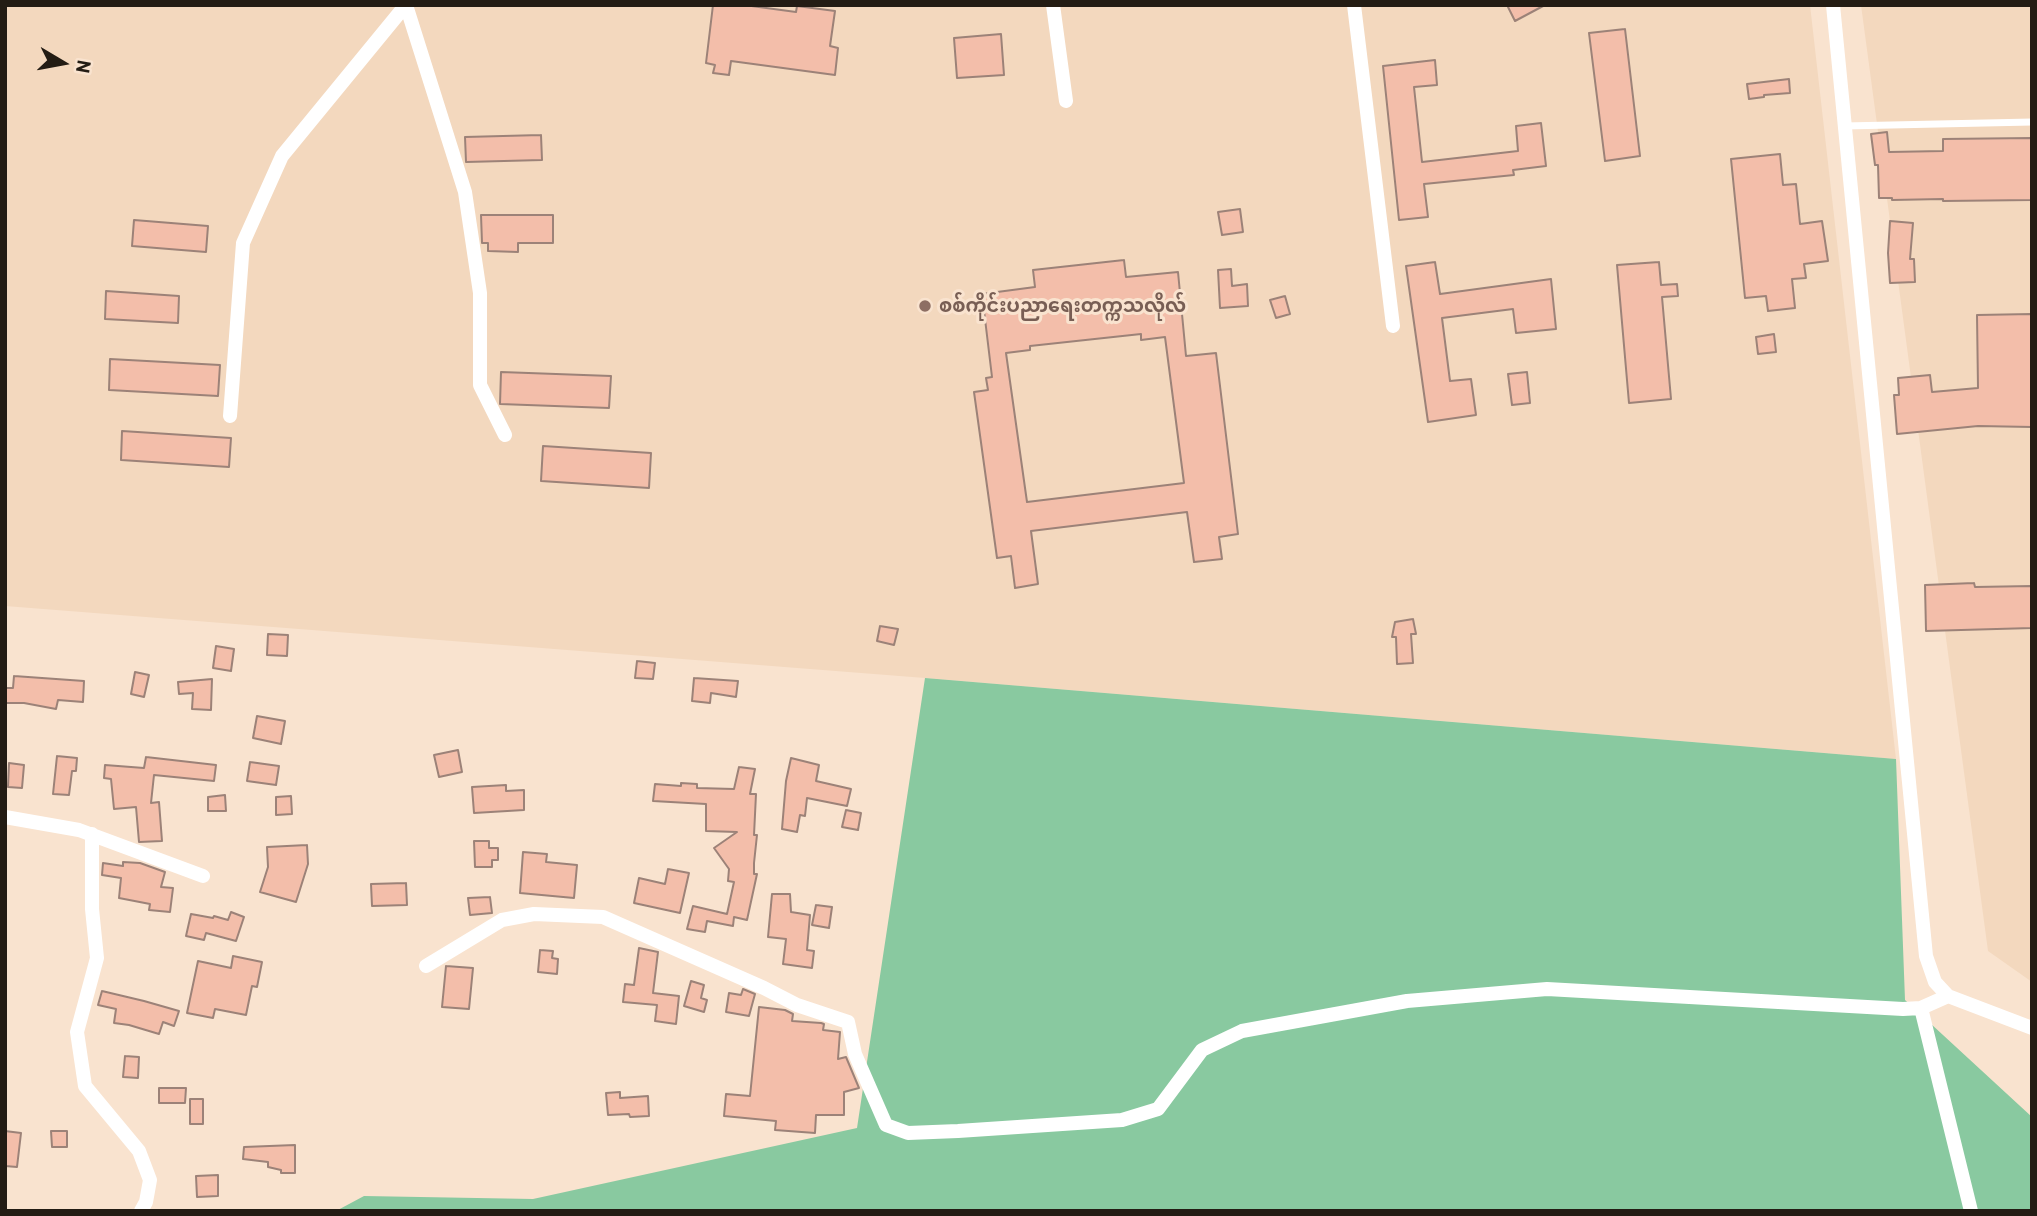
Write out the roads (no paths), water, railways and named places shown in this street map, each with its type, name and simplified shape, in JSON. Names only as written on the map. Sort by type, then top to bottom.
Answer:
[{"type":"street","points":[[1053,5],[1066,101]]},
{"type":"street","points":[[1354,5],[1392,326]]},
{"type":"street","points":[[1833,5],[1926,956],[1934,982],[1948,996],[2032,1028]]},
{"type":"street","points":[[230,416],[243,243],[282,156],[405,6]]},
{"type":"street","points":[[405,6],[465,192],[480,293],[480,385],[505,435]]},
{"type":"street","points":[[5,817],[79,830],[203,876]]},
{"type":"street","points":[[92,834],[92,909],[97,958],[77,1032],[85,1086],[139,1151],[150,1180],[146,1202],[141,1211]]},
{"type":"street","points":[[426,966],[502,920],[534,914],[603,917],[797,1005],[848,1022],[855,1054],[887,1125],[908,1133],[1122,1120],[1158,1109],[1202,1050],[1242,1031],[1408,1001],[1547,989],[1921,1009],[1948,996]]},
{"type":"street","points":[[1921,1009],[1971,1211]]},
{"type":"lane","points":[[1844,126],[2032,122]]},
{"type":"place","name":"စစ်ကိုင်းပညာရေးတက္ကသလိုလ်","points":[[925,306]]}]
